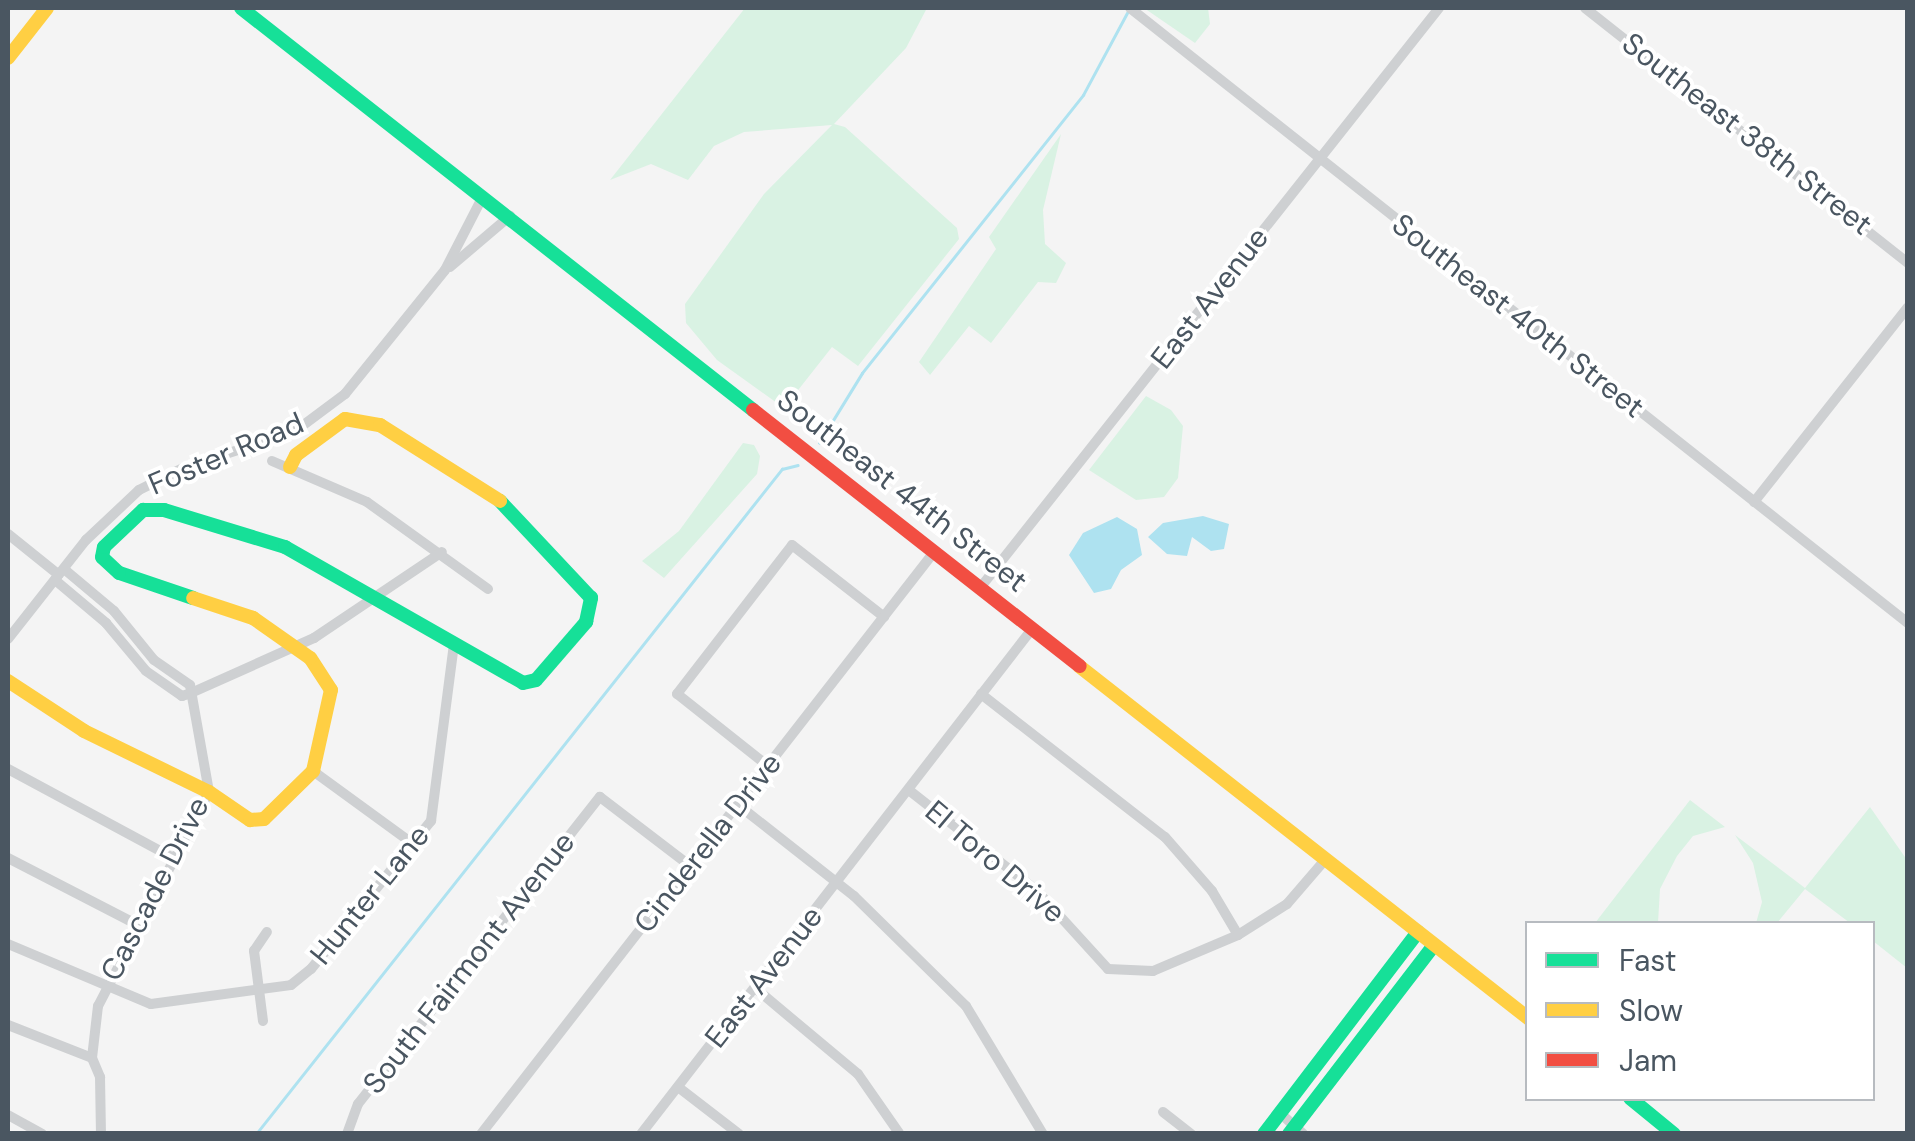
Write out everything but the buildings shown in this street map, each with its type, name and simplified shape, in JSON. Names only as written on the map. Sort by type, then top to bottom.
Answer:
[{"type":"street","points":[[8,58],[47,8]]},
{"type":"street","name":"Southeast 44th Street","points":[[241,8],[1525,1016]]},
{"type":"street","name":"Southeast 40th Street","points":[[1130,8],[1908,623]]},
{"type":"street","name":"East Avenue","points":[[980,588],[1439,8]]},
{"type":"street","name":"Southeast 38th Street","points":[[1585,8],[1908,263]]},
{"type":"street","name":"Foster Road","points":[[445,270],[482,196]]},
{"type":"street","name":"Foster Road","points":[[8,639],[59,574],[139,490],[185,467],[294,432],[345,394],[445,270],[510,216]]},
{"type":"street","points":[[1754,502],[1908,307]]},
{"type":"street","points":[[8,681],[84,731],[209,792],[250,820],[264,819],[314,771],[331,690],[295,644],[229,606],[128,578],[102,557],[124,522],[143,510],[164,510],[285,547],[528,684],[586,622],[592,605],[497,498],[366,419],[345,419],[290,467]]},
{"type":"street","points":[[272,462],[367,502],[442,552],[488,589]]},
{"type":"street","points":[[8,534],[114,612],[154,660],[190,684],[192,694],[295,644],[378,597],[442,552]]},
{"type":"street","points":[[768,766],[677,694],[792,545],[884,617]]},
{"type":"street","name":"Cinderella Drive","points":[[481,1134],[934,552]]},
{"type":"street","name":"East Avenue","points":[[641,1134],[1032,629]]},
{"type":"street","name":"Hunter Lane","points":[[8,944],[151,1004],[281,990],[312,969],[413,844],[434,811],[454,644]]},
{"type":"street","name":"Cascade Drive","points":[[101,1134],[100,1078],[92,1058],[104,987],[209,792],[192,694]]},
{"type":"street","points":[[981,694],[1166,837],[1212,891],[1238,935]]},
{"type":"street","points":[[8,769],[173,858]]},
{"type":"street","points":[[314,771],[413,844]]},
{"type":"street","name":"El Toro Drive","points":[[910,791],[1037,891],[1108,969],[1153,971],[1238,935],[1287,904],[1325,860]]},
{"type":"street","name":"South Fairmont Avenue","points":[[347,1134],[358,1104],[600,796],[689,865]]},
{"type":"street","points":[[737,804],[837,883],[966,1006],[1043,1134]]},
{"type":"street","points":[[8,858],[136,924]]},
{"type":"street","points":[[263,1021],[254,951],[267,932]]},
{"type":"street","points":[[1264,1134],[1418,932]]},
{"type":"street","points":[[1280,1113],[1295,1131],[1434,944]]},
{"type":"street","points":[[755,988],[858,1074],[898,1133]]},
{"type":"street","points":[[8,1026],[92,1058]]},
{"type":"street","points":[[678,1087],[739,1134]]},
{"type":"street","points":[[1634,1101],[1674,1134]]},
{"type":"street","points":[[1163,1112],[1190,1134]]},
{"type":"street","points":[[8,1115],[42,1134]]},
{"type":"green space","points":[[745,8],[927,8],[906,48],[834,124],[845,127],[957,228],[959,239],[858,366],[832,347],[784,408],[717,360],[686,323],[685,304],[764,194],[832,125],[744,132],[714,146],[688,180],[651,164],[610,180]]},
{"type":"green space","points":[[1144,8],[1208,8],[1210,24],[1195,43]]},
{"type":"green space","points":[[1061,134],[1043,210],[1045,244],[1066,263],[1056,283],[1038,282],[991,343],[969,326],[930,375],[919,362],[996,249],[989,237]]},
{"type":"green space","points":[[1146,396],[1171,410],[1183,426],[1178,478],[1164,497],[1136,500],[1089,470]]},
{"type":"green space","points":[[743,443],[754,445],[760,456],[757,474],[664,578],[642,561],[679,531]]},
{"type":"green space","points":[[1690,800],[1725,827],[1693,836],[1677,856],[1660,889],[1658,921],[1597,921]]},
{"type":"green space","points":[[1870,807],[1907,860],[1907,968],[1875,943],[1875,921],[1847,921],[1805,889],[1779,921],[1757,921],[1762,902],[1753,863],[1735,835],[1805,888]]},
{"type":"water","points":[[1203,516],[1229,524],[1224,549],[1211,551],[1192,537],[1187,556],[1167,554],[1148,537],[1163,523]]},
{"type":"water","points":[[1117,517],[1137,529],[1142,555],[1121,570],[1111,589],[1094,593],[1069,555],[1083,533]]},
{"type":"waterway","points":[[819,443],[862,373],[1083,95],[1127,13]]},
{"type":"waterway","points":[[256,1134],[782,469],[798,465]]},
{"type":"traffic: fast","points":[[241,8],[753,410]]},
{"type":"traffic: fast","points":[[193,598],[119,573],[102,557],[104,547],[143,510],[164,510],[285,547],[523,683],[536,680],[586,622],[591,598],[500,501]]},
{"type":"traffic: fast","points":[[1264,1134],[1418,932]]},
{"type":"traffic: fast","points":[[1289,1134],[1434,945]]},
{"type":"traffic: fast","points":[[1634,1101],[1674,1134]]},
{"type":"traffic: slow","points":[[8,58],[47,8]]},
{"type":"traffic: slow","points":[[290,467],[296,455],[345,419],[380,425],[500,501]]},
{"type":"traffic: slow","points":[[8,681],[84,731],[209,792],[250,820],[264,819],[313,771],[331,690],[310,658],[253,618],[193,598]]},
{"type":"traffic: slow","points":[[1079,666],[1525,1016]]},
{"type":"traffic: jam","points":[[753,410],[1079,666]]}]
